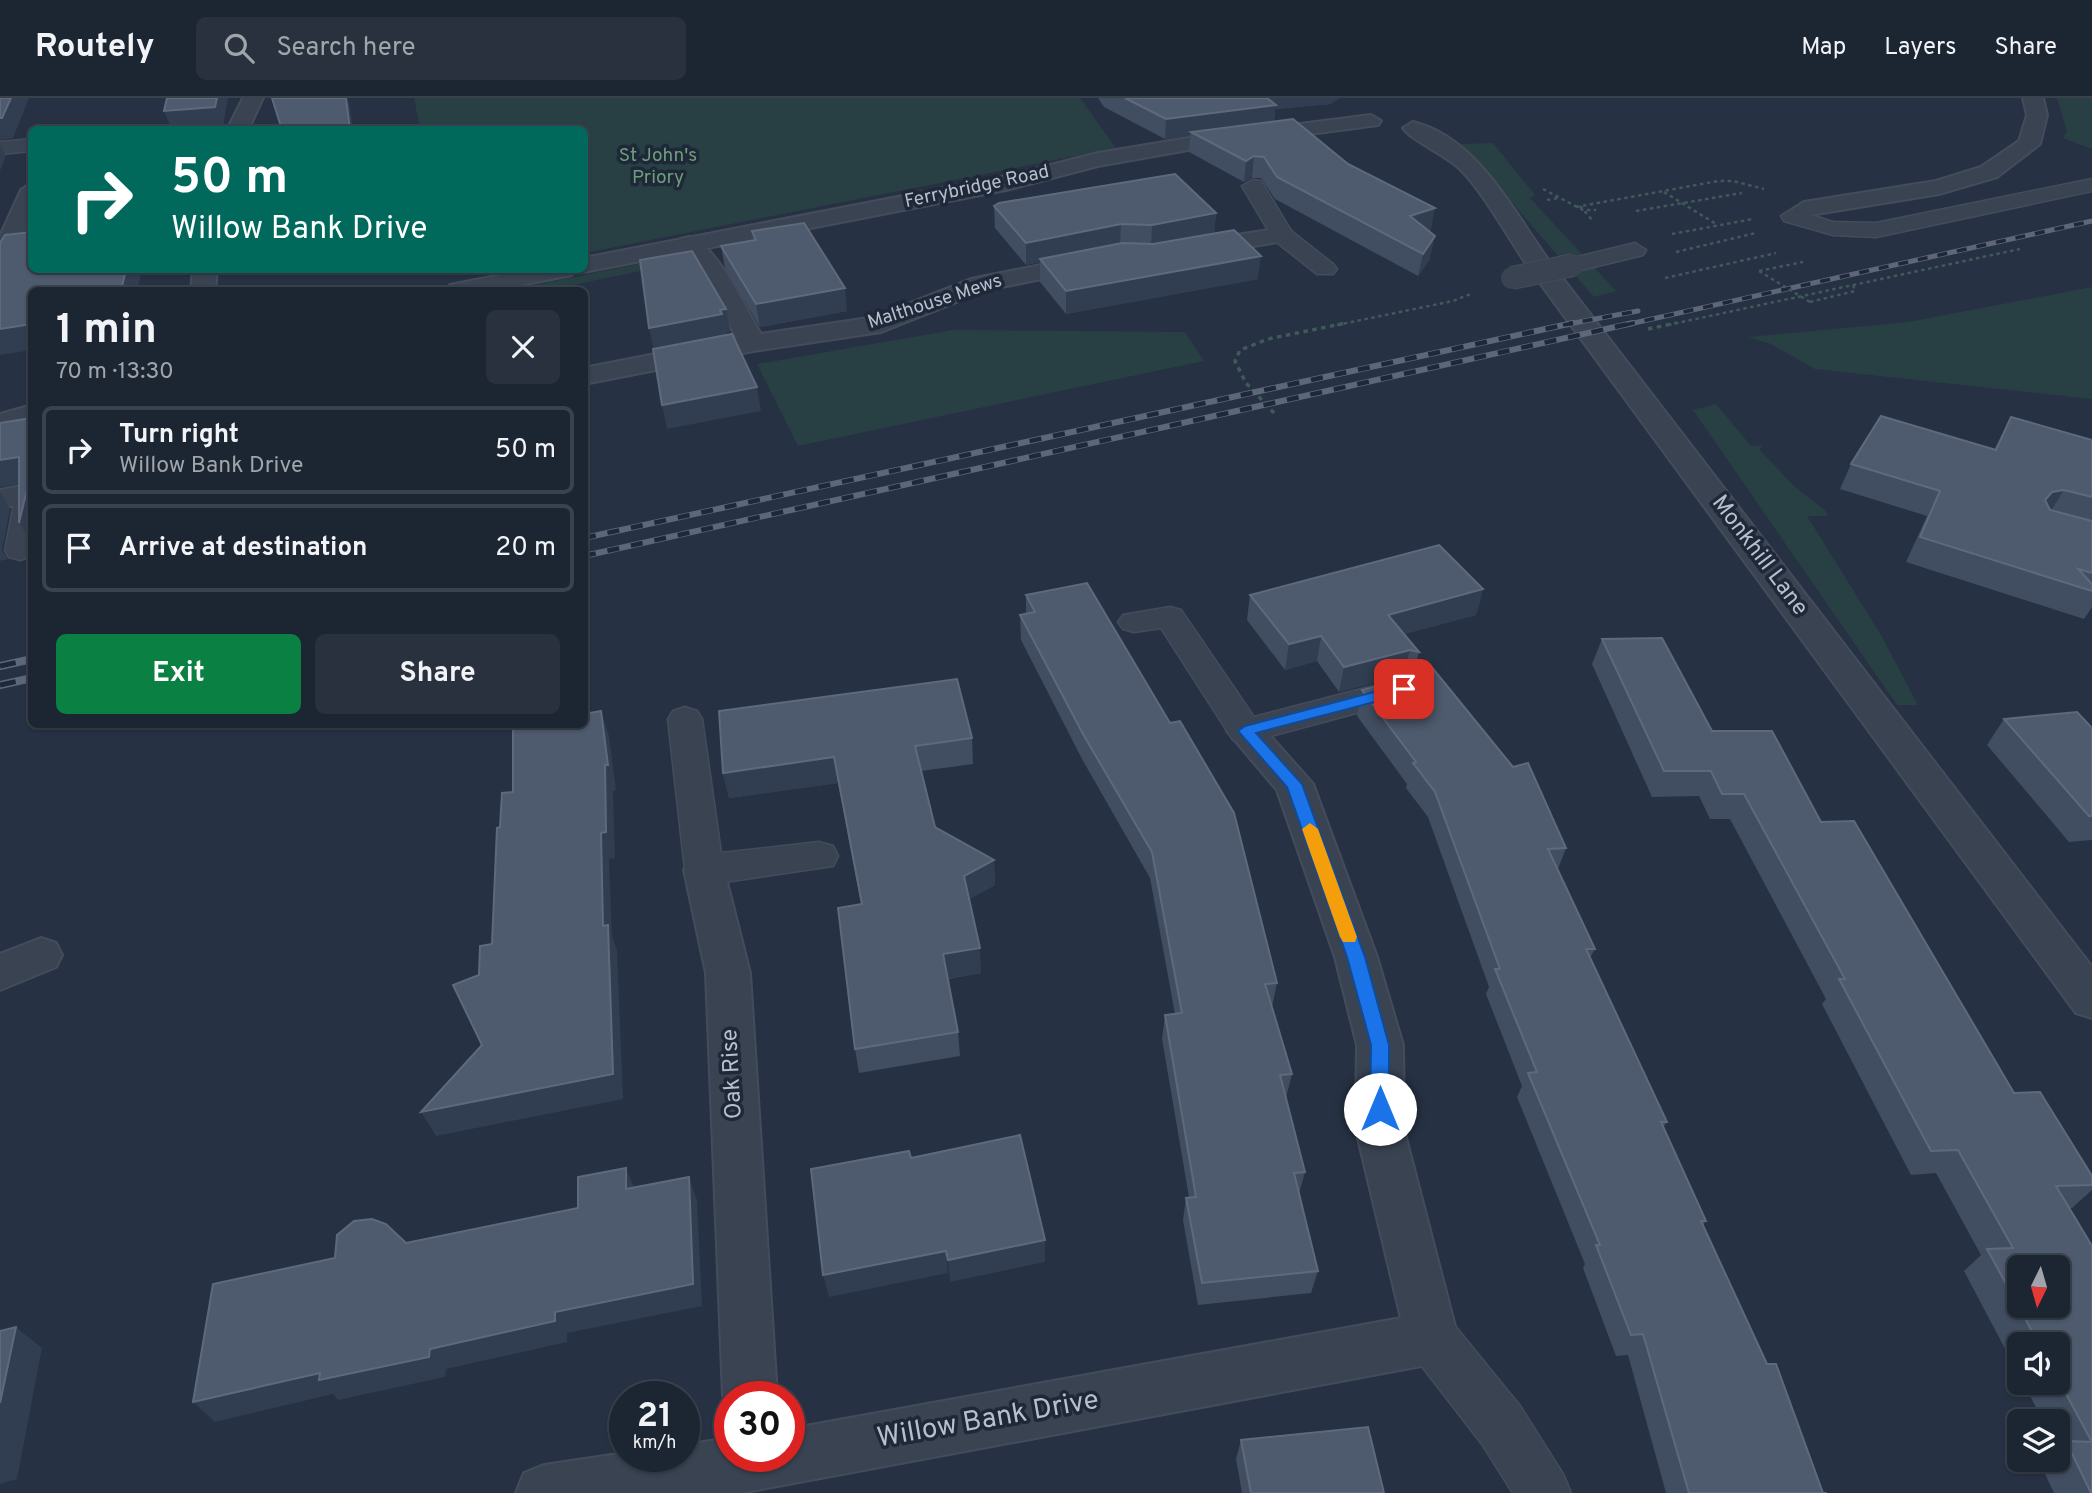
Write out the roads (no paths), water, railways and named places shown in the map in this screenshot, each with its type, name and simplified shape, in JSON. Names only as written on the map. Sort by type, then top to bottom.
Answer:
[{"type":"street","points":[[239,126],[253,98]]},
{"type":"street","points":[[1800,215],[1939,187],[1989,172],[2029,144],[2036,126],[2033,98]]},
{"type":"street","name":"Ferrybridge Road","points":[[588,264],[1006,183],[1098,160],[1188,144],[1394,121]]},
{"type":"street","name":"Monkhill Lane","points":[[1394,121],[1444,145],[1469,165],[1538,263],[2090,995]]},
{"type":"street","points":[[0,263],[28,199]]},
{"type":"street","points":[[1164,254],[1260,236],[1282,235]]},
{"type":"street","points":[[689,244],[702,257],[753,343]]},
{"type":"street","name":"Malthouse Mews","points":[[588,375],[753,343],[881,324],[979,284],[1109,258]]},
{"type":"street","points":[[475,287],[547,273]]},
{"type":"street","points":[[0,499],[28,494]]},
{"type":"street","points":[[1236,719],[1294,784],[1356,957],[1380,1045],[1380,1130],[1432,1338]]},
{"type":"street","name":"Oak Rise","points":[[704,870],[728,973],[749,1381]]},
{"type":"street","points":[[0,973],[41,955]]},
{"type":"street","name":"Willow Bank Drive","points":[[805,1450],[1432,1338]]},
{"type":"street","name":"Willow Bank Drive","points":[[544,1493],[714,1465]]},
{"type":"lane","points":[[0,148],[28,145]]},
{"type":"lane","points":[[1800,215],[1846,231],[1877,230],[2092,185]]},
{"type":"lane","points":[[1253,186],[1282,235],[1325,269]]},
{"type":"lane","points":[[1512,278],[1630,251]]},
{"type":"lane","points":[[20,551],[28,509]]},
{"type":"lane","points":[[1135,622],[1171,617],[1236,719],[1404,689]]},
{"type":"lane","points":[[685,719],[704,870],[819,856]]},
{"type":"lane","points":[[1432,1338],[1501,1425],[1544,1493]]},
{"type":"railway","points":[[1625,325],[2092,221]]},
{"type":"railway","points":[[1569,324],[1638,311]]},
{"type":"railway","points":[[1569,324],[1573,323]]},
{"type":"railway","points":[[588,555],[1633,323]]},
{"type":"railway","points":[[588,537],[1569,324]]},
{"type":"railway","points":[[1563,325],[1569,324]]},
{"type":"railway","points":[[0,666],[28,660]]},
{"type":"railway","points":[[0,685],[28,679]]},
{"type":"park label","name":"St John's Priory","points":[[658,167]]}]
